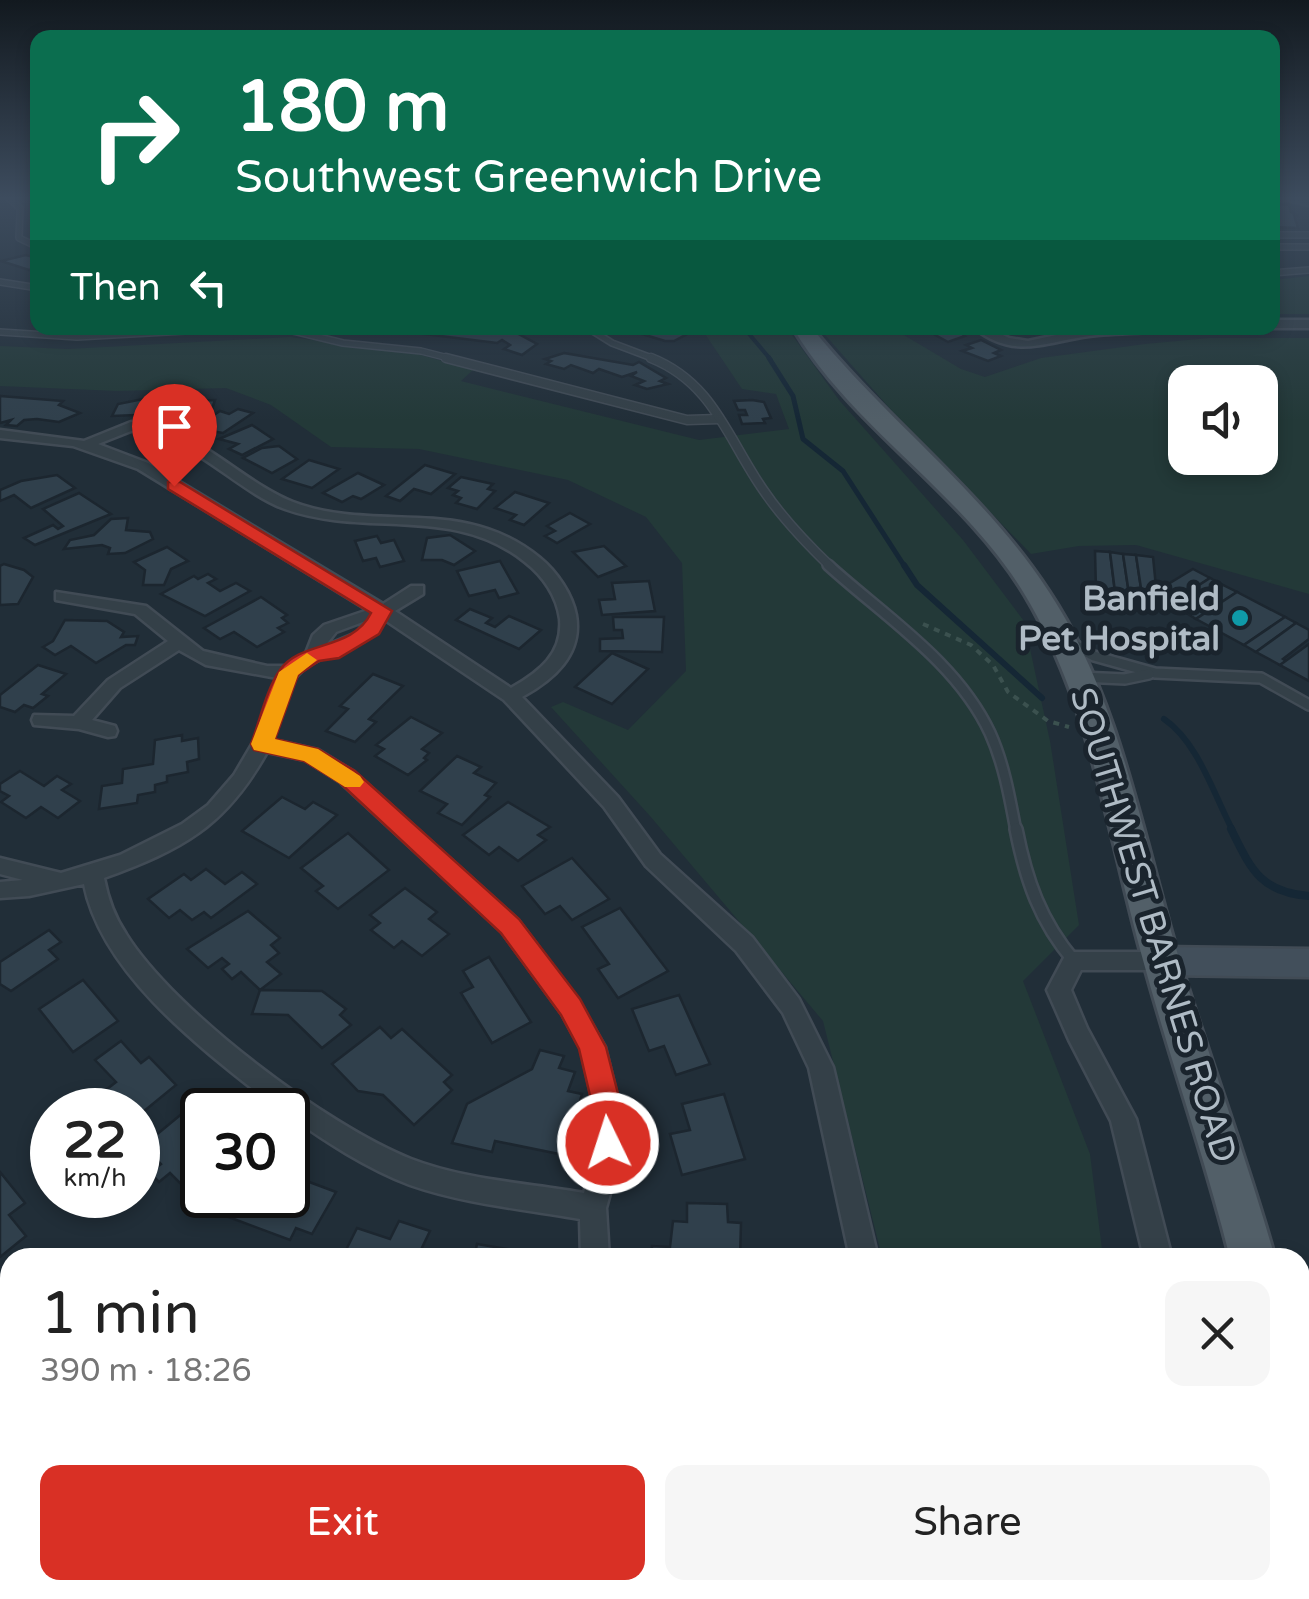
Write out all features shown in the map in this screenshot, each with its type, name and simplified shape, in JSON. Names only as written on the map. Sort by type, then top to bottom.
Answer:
[{"type":"main road","name":"SOUTHWEST BARNES ROAD","points":[[808,335],[1010,556],[1062,638],[1097,734],[1161,961],[1251,1248]]},
{"type":"main road","points":[[1161,961],[1309,962]]},
{"type":"street","points":[[1280,324],[1309,324]]},
{"type":"street","points":[[994,335],[1028,345],[1076,335]]},
{"type":"street","points":[[88,444],[128,426],[151,427],[240,482],[294,508],[344,518],[455,521],[517,546],[556,586],[566,606],[570,628],[565,655],[542,678],[510,696]]},
{"type":"street","points":[[0,434],[88,444],[143,466],[382,611],[510,696],[611,802],[653,860],[744,944],[791,1006],[821,1067],[862,1248]]},
{"type":"street","points":[[62,596],[140,610],[212,661],[266,672],[290,672],[314,656],[332,653],[372,630],[382,611],[417,590]]},
{"type":"street","points":[[79,723],[126,675],[180,642]]},
{"type":"street","points":[[0,890],[81,876],[157,847],[200,820],[234,791],[262,744],[290,672]]},
{"type":"street","points":[[41,720],[79,723],[108,731]]},
{"type":"street","points":[[262,744],[311,755],[348,777],[510,926],[570,1007],[593,1047],[610,1121],[605,1164],[593,1208],[595,1248]]},
{"type":"street","points":[[0,866],[20,874],[81,876]]},
{"type":"street","points":[[81,876],[138,967],[252,1076],[294,1106],[409,1172],[593,1208]]},
{"type":"street","points":[[1156,1248],[1124,1119],[1076,1033],[1059,990],[1074,961],[1161,961]]},
{"type":"lane","points":[[0,282],[30,287]]},
{"type":"lane","points":[[0,332],[30,334]]},
{"type":"lane","points":[[46,335],[113,335]]},
{"type":"lane","points":[[310,335],[422,352],[687,420],[720,420]]},
{"type":"lane","points":[[598,335],[675,368],[704,394],[761,488],[808,544],[948,674],[991,736],[1014,817],[1032,904],[1054,942],[1074,961]]},
{"type":"lane","points":[[1062,638],[1094,656],[1155,673],[1260,678],[1309,705]]},
{"type":"lane","points":[[1079,677],[1125,679],[1155,673]]},
{"type":"path","points":[[888,619],[920,623],[962,640],[993,665],[1005,689],[1028,708],[1048,721],[1097,734]]},
{"type":"green space","points":[[1309,276],[1309,314],[1280,314],[1280,279]]},
{"type":"green space","points":[[706,335],[792,335],[839,400],[963,540],[1024,621],[1050,741],[1079,925],[1023,981],[1090,1154],[1102,1248],[880,1248],[823,1021],[650,816],[551,707],[563,702],[628,730],[686,671],[682,563],[646,517],[568,480],[419,449],[331,447],[271,405],[226,388],[117,391],[0,386],[0,346],[68,349],[290,337],[418,354],[473,370],[461,381],[699,440],[789,429],[776,394],[742,389]]},
{"type":"green space","points":[[825,335],[904,335],[961,369],[985,377],[1041,358],[1145,344],[1209,338],[1309,338],[1309,594],[1136,545],[1079,546],[1031,554],[892,411]]},
{"type":"building","points":[[432,335],[520,335],[537,344],[522,355],[504,349],[510,345],[502,340],[497,343]]},
{"type":"building","points":[[645,335],[685,335],[674,341]]},
{"type":"building","points":[[935,335],[965,336],[948,342]]},
{"type":"building","points":[[981,340],[1001,350],[994,353],[1001,356],[988,361],[962,351],[972,348],[966,345]]},
{"type":"building","points":[[564,353],[633,365],[639,362],[666,378],[660,381],[668,384],[647,389],[635,385],[644,381],[631,376],[637,372],[622,377],[599,369],[593,373],[571,365],[564,369],[546,364],[551,361],[545,359]]},
{"type":"building","points":[[0,396],[63,401],[59,405],[80,413],[59,422],[37,419],[24,420],[17,426],[6,425],[11,420],[0,423]]},
{"type":"building","points":[[148,398],[215,400],[211,412],[112,416],[118,404]]},
{"type":"building","points":[[734,401],[764,402],[771,418],[763,419],[765,423],[742,424],[739,415],[747,415],[745,410],[738,410]]},
{"type":"building","points":[[238,409],[253,413],[223,433],[194,428],[220,411],[229,414]]},
{"type":"building","points":[[252,425],[273,439],[242,455],[229,449],[238,444],[219,439]]},
{"type":"building","points":[[279,446],[297,459],[272,473],[243,458],[262,448]]},
{"type":"building","points":[[309,460],[339,469],[312,488],[282,479]]},
{"type":"building","points":[[425,465],[455,474],[431,494],[414,489],[400,501],[386,496]]},
{"type":"building","points":[[358,473],[384,485],[361,499],[353,496],[342,502],[323,493]]},
{"type":"building","points":[[57,475],[75,488],[31,508],[14,495],[0,501],[0,490],[21,481]]},
{"type":"building","points":[[461,477],[493,484],[488,489],[495,491],[477,509],[456,503],[461,498],[453,495],[458,491],[448,488]]},
{"type":"building","points":[[515,492],[549,503],[524,525],[510,520],[516,515],[495,508]]},
{"type":"building","points":[[79,493],[111,514],[35,545],[24,538],[53,525],[58,529],[63,526],[43,509]]},
{"type":"building","points":[[570,513],[590,524],[557,543],[545,536],[555,531],[547,526]]},
{"type":"building","points":[[128,518],[126,530],[150,532],[153,539],[125,553],[108,554],[110,548],[102,545],[64,549],[70,540],[94,535],[111,519]]},
{"type":"building","points":[[450,535],[475,551],[454,565],[442,560],[422,560],[427,538]]},
{"type":"building","points":[[377,536],[381,543],[394,540],[404,561],[380,567],[376,558],[363,561],[355,541]]},
{"type":"building","points":[[604,546],[626,566],[598,577],[573,552]]},
{"type":"building","points":[[167,547],[188,561],[171,569],[164,585],[143,585],[145,570],[134,562]]},
{"type":"building","points":[[1095,551],[1110,552],[1115,592],[1096,590]]},
{"type":"building","points":[[1110,552],[1123,554],[1129,594],[1115,592]]},
{"type":"building","points":[[1123,554],[1136,555],[1142,595],[1129,594]]},
{"type":"building","points":[[1136,555],[1153,557],[1157,597],[1142,595]]},
{"type":"building","points":[[500,561],[518,593],[499,598],[495,590],[469,596],[457,571]]},
{"type":"building","points":[[4,564],[33,577],[18,604],[0,605],[0,566]]},
{"type":"building","points":[[1193,569],[1210,578],[1170,604],[1157,597],[1170,589],[1165,586]]},
{"type":"building","points":[[208,574],[216,579],[208,583],[220,591],[236,583],[250,591],[205,616],[161,594],[194,576],[198,579]]},
{"type":"building","points":[[1210,578],[1223,585],[1183,611],[1170,604]]},
{"type":"building","points":[[649,581],[655,611],[602,615],[599,600],[615,599],[612,583]]},
{"type":"building","points":[[1223,585],[1237,592],[1196,619],[1183,611]]},
{"type":"building","name":"Banfield Pet Hospital","points":[[1237,592],[1285,617],[1244,645],[1196,619]]},
{"type":"building","points":[[261,597],[287,615],[282,618],[288,623],[278,628],[284,632],[257,647],[234,632],[220,639],[204,628]]},
{"type":"building","points":[[470,609],[492,618],[486,623],[495,627],[509,616],[541,630],[519,649],[456,620]]},
{"type":"building","points":[[613,617],[664,617],[662,652],[600,651],[600,639],[623,638],[622,630],[614,630]]},
{"type":"building","points":[[1285,617],[1296,623],[1256,652],[1244,645]]},
{"type":"building","points":[[65,620],[107,621],[124,632],[121,637],[138,636],[135,645],[126,645],[96,663],[71,646],[55,655],[43,647],[53,641]]},
{"type":"building","points":[[1296,623],[1309,630],[1309,639],[1283,659],[1286,661],[1280,665],[1256,652]]},
{"type":"building","points":[[1309,644],[1309,681],[1280,665]]},
{"type":"building","points":[[612,653],[648,669],[612,704],[575,687]]},
{"type":"building","points":[[38,665],[66,674],[42,694],[48,696],[33,708],[24,705],[15,712],[0,707],[0,695]]},
{"type":"building","points":[[373,674],[403,686],[369,719],[376,722],[355,742],[326,731],[348,709],[340,706]]},
{"type":"building","points":[[411,717],[442,733],[422,749],[429,753],[424,758],[427,760],[408,775],[375,756],[384,749],[376,745]]},
{"type":"building","points":[[182,735],[182,741],[198,738],[199,759],[187,762],[188,772],[167,776],[167,782],[155,785],[155,792],[138,795],[137,803],[99,809],[102,786],[122,783],[123,769],[153,764],[155,740]]},
{"type":"building","points":[[457,756],[481,767],[474,773],[496,783],[485,795],[490,797],[462,825],[438,813],[447,804],[420,791]]},
{"type":"building","points":[[20,771],[44,786],[57,776],[71,784],[62,790],[80,801],[58,818],[41,807],[26,818],[1,802],[9,796],[0,791],[0,784]]},
{"type":"building","points":[[282,797],[305,809],[313,802],[337,815],[289,858],[242,831]]},
{"type":"building","points":[[508,802],[550,827],[538,835],[546,840],[518,861],[499,847],[489,855],[463,835]]},
{"type":"building","points":[[348,833],[389,870],[338,909],[316,891],[323,886],[301,868]]},
{"type":"building","points":[[572,858],[609,899],[572,920],[560,906],[545,914],[522,886]]},
{"type":"building","points":[[206,869],[225,884],[242,872],[257,884],[211,918],[204,912],[192,920],[180,910],[169,918],[148,899],[184,874],[191,880]]},
{"type":"building","points":[[405,888],[437,912],[429,919],[449,934],[422,956],[402,941],[394,948],[371,930],[380,923],[370,915]]},
{"type":"building","points":[[620,908],[668,971],[618,998],[598,969],[609,964],[582,927]]},
{"type":"building","points":[[248,911],[280,938],[271,945],[279,953],[267,962],[281,974],[260,990],[241,972],[232,979],[222,969],[229,964],[222,958],[208,968],[187,949]]},
{"type":"building","points":[[49,930],[61,942],[49,950],[58,959],[11,991],[0,984],[0,962]]},
{"type":"building","points":[[489,957],[531,1022],[492,1043],[461,993],[473,987],[463,971]]},
{"type":"building","points":[[83,980],[118,1021],[73,1052],[39,1009]]},
{"type":"building","points":[[260,990],[322,991],[346,1009],[340,1015],[351,1025],[322,1048],[288,1015],[252,1014]]},
{"type":"building","points":[[679,995],[710,1064],[676,1075],[664,1046],[649,1051],[632,1009]]},
{"type":"building","points":[[380,1027],[391,1038],[402,1029],[452,1075],[444,1082],[452,1090],[414,1125],[383,1095],[358,1091],[332,1064]]},
{"type":"building","points":[[121,1041],[141,1063],[149,1057],[176,1085],[160,1098],[160,1088],[108,1088],[116,1082],[95,1060]]},
{"type":"building","points":[[540,1050],[564,1056],[559,1068],[575,1072],[568,1091],[582,1094],[564,1155],[495,1141],[492,1152],[452,1143],[467,1104],[532,1069]]},
{"type":"building","points":[[724,1094],[745,1159],[682,1175],[670,1134],[690,1130],[682,1104]]},
{"type":"building","points":[[180,1115],[180,1183],[170,1173],[160,1181],[160,1132]]},
{"type":"building","points":[[0,1172],[25,1203],[9,1215],[26,1236],[11,1248],[0,1248]]},
{"type":"building","points":[[310,1182],[336,1192],[312,1234],[296,1228],[290,1240],[231,1218],[310,1218]]},
{"type":"building","points":[[687,1203],[727,1204],[728,1222],[741,1223],[740,1248],[652,1248],[670,1247],[673,1221],[687,1222]]},
{"type":"building","points":[[399,1221],[430,1231],[422,1248],[347,1248],[357,1228],[390,1239]]},
{"type":"waterway","points":[[750,335],[771,360]]},
{"type":"waterway","points":[[769,358],[793,396],[803,439],[843,471],[905,567]]},
{"type":"waterway","points":[[904,565],[917,585],[1042,698]]},
{"type":"waterway","points":[[1164,719],[1196,755],[1233,831]]},
{"type":"waterway","points":[[1231,829],[1252,867],[1268,884],[1309,896]]},
{"type":"slow traffic","points":[[307,660],[290,672],[262,744],[311,755],[353,782]]},
{"type":"place","name":"Banfield Pet Hospital","points":[[1240,618]]},
{"type":"route","points":[[174,486],[382,611],[372,630],[332,653],[314,656],[290,672],[262,744],[311,755],[348,777],[510,926],[570,1007],[593,1047],[610,1121],[608,1143]]}]
